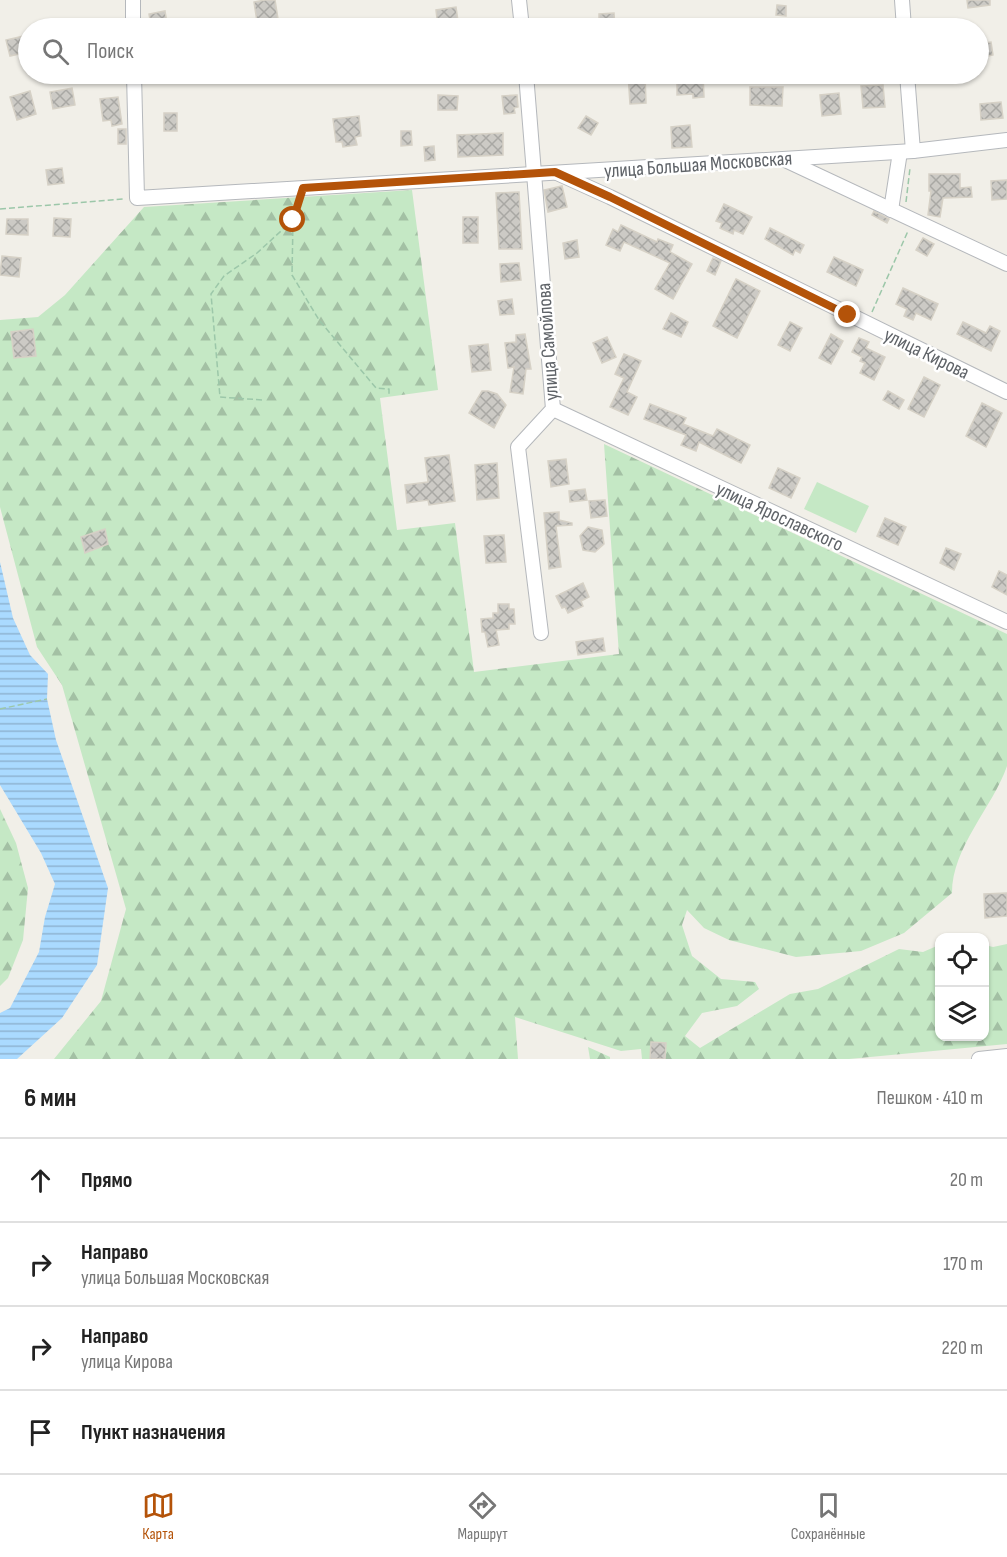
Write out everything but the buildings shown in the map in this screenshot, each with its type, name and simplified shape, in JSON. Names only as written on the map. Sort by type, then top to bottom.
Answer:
[{"type":"street","points":[[132,0],[133,18]]},
{"type":"street","points":[[519,0],[521,18]]},
{"type":"street","points":[[902,0],[903,18]]},
{"type":"street","points":[[134,84],[137,198]]},
{"type":"street","name":"улица Самойлова","points":[[527,84],[553,409],[518,447],[541,633]]},
{"type":"street","points":[[891,210],[906,152],[907,84]]},
{"type":"street","name":"улица Большая Московская","points":[[137,198],[906,152],[1007,140]]},
{"type":"street","points":[[781,158],[1007,264]]},
{"type":"street","points":[[610,197],[604,182],[614,169]]},
{"type":"street","name":"улица Кирова","points":[[555,172],[1007,392]]},
{"type":"street","name":"улица Ярославского","points":[[553,409],[1007,622]]},
{"type":"street","points":[[979,1059],[1007,1056]]},
{"type":"path","points":[[867,324],[913,220],[906,204],[906,152]]},
{"type":"path","points":[[303,188],[293,220],[292,276],[319,320],[376,388],[389,389],[389,396]]},
{"type":"path","points":[[0,209],[137,198]]},
{"type":"path","points":[[262,399],[220,397],[211,294],[224,276],[257,253],[293,220]]},
{"type":"path","points":[[0,709],[47,699]]},
{"type":"green space","points":[[412,190],[438,390],[380,398],[397,530],[455,523],[474,672],[619,654],[604,444],[1007,634],[1007,766],[966,843],[954,876],[952,893],[904,933],[861,951],[796,957],[729,940],[704,928],[687,910],[682,925],[692,956],[721,979],[755,982],[759,989],[737,1006],[702,1013],[685,1036],[700,1048],[790,994],[818,989],[899,949],[923,952],[935,947],[935,1041],[989,1041],[989,946],[1007,944],[1007,1044],[849,1059],[642,1059],[641,1049],[621,1051],[515,1017],[518,1059],[54,1059],[101,1001],[126,909],[62,685],[37,647],[0,507],[0,320],[38,317],[65,295],[144,207]]},
{"type":"green space","points":[[817,482],[869,506],[856,533],[804,509]]},
{"type":"green space","points":[[0,809],[16,843],[28,888],[23,940],[8,978],[0,986]]},
{"type":"green space","points":[[588,1047],[610,1057],[610,1059],[590,1059]]},
{"type":"water","points":[[0,562],[13,618],[30,655],[48,674],[47,699],[56,740],[108,888],[97,965],[62,1018],[17,1059],[0,1059],[0,1013],[10,1008],[39,952],[45,917],[55,884],[41,853],[0,785]]},
{"type":"route","points":[[293,220],[303,188],[555,172],[848,315]]}]
